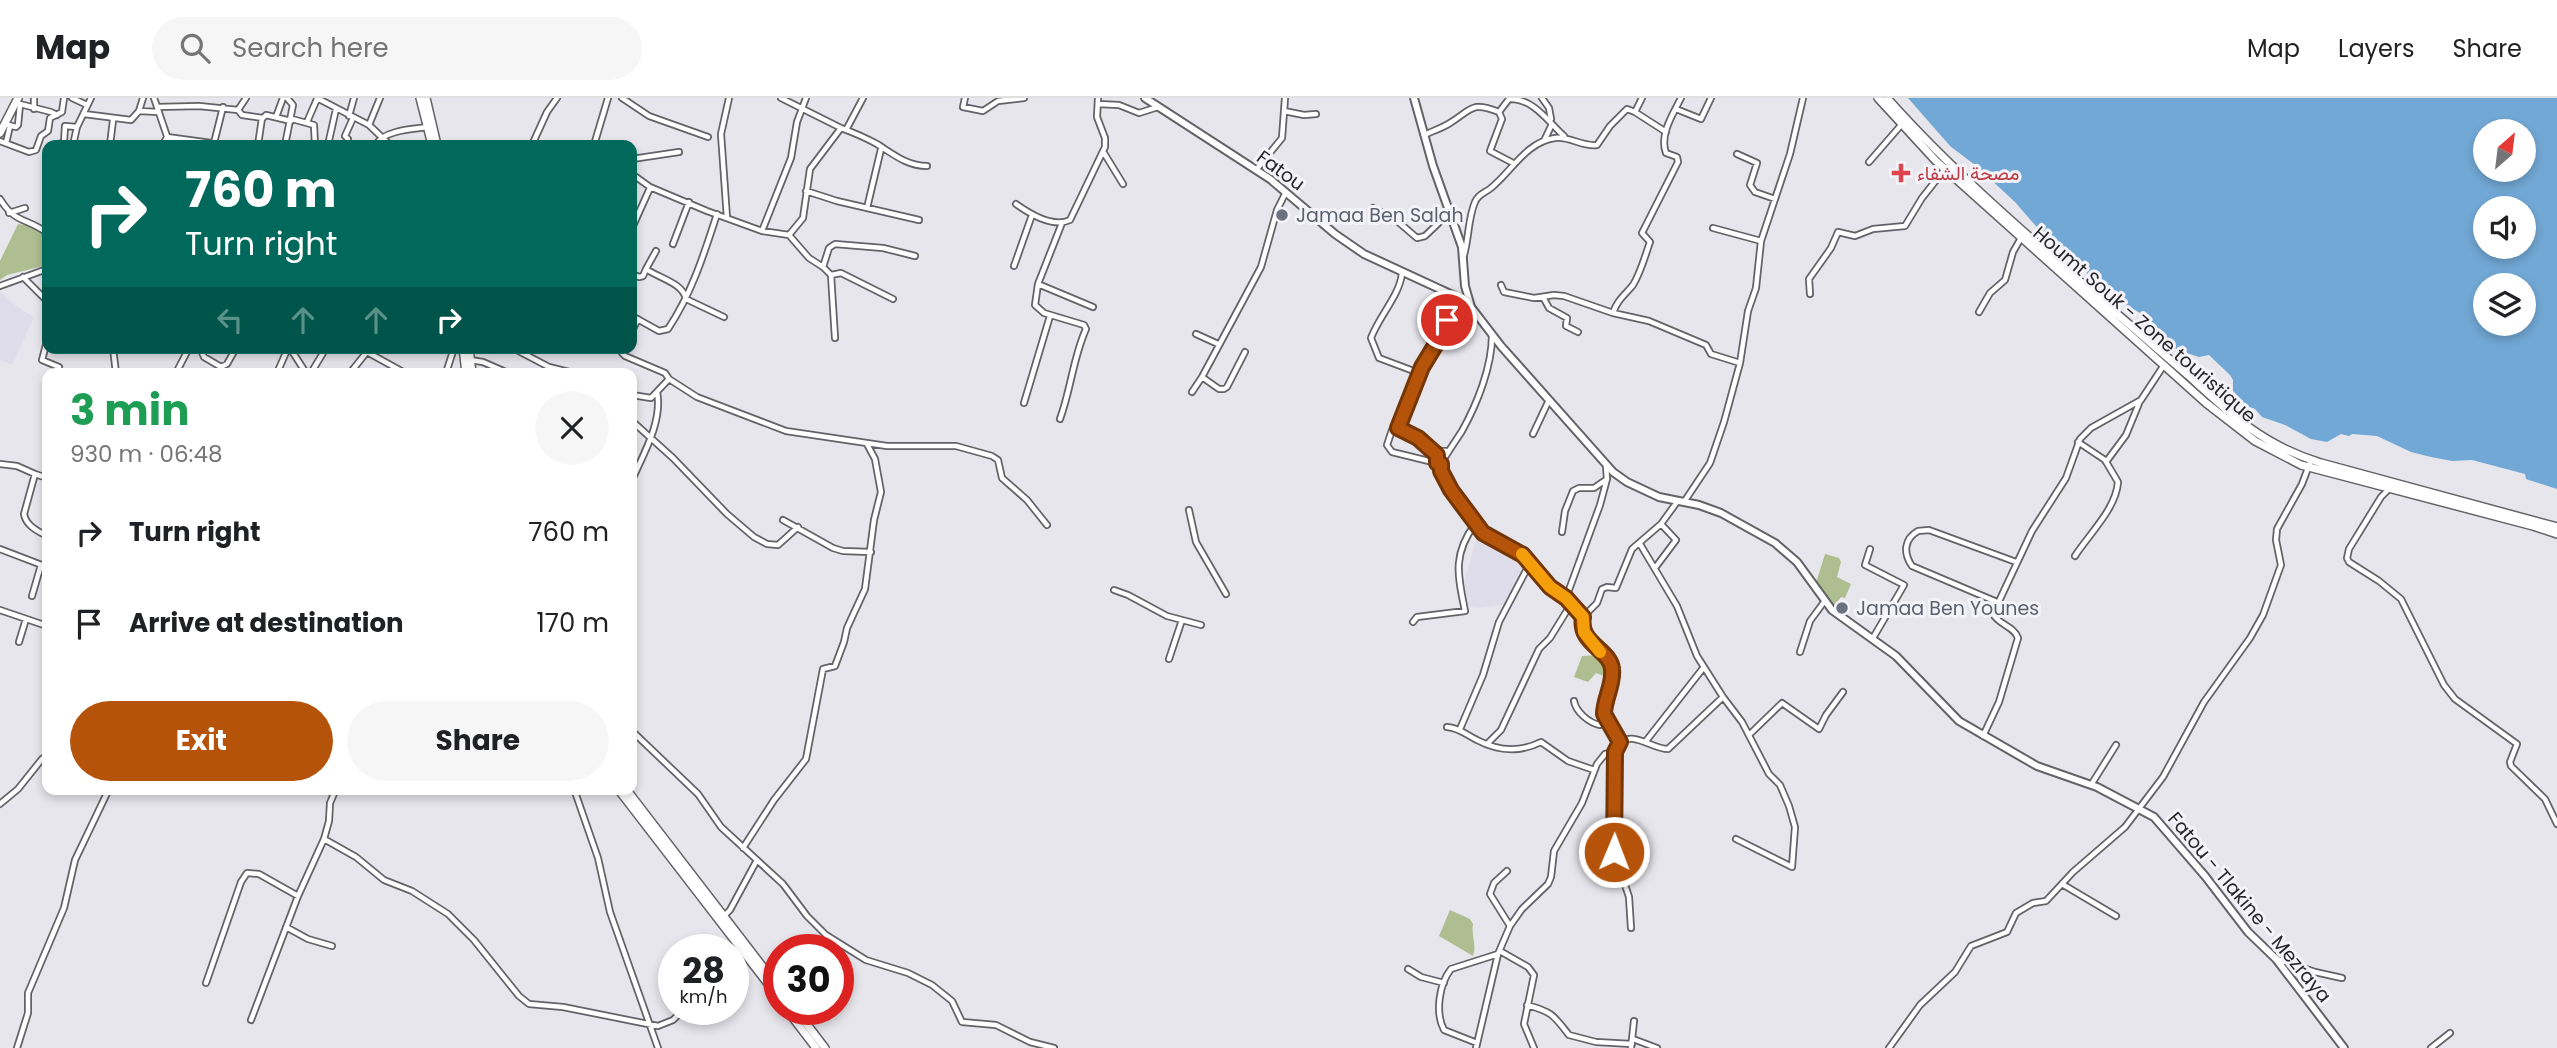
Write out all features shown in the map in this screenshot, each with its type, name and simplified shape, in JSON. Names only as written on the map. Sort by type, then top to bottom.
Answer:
[{"type":"main road","points":[[420,98],[436,140]]},
{"type":"main road","points":[[426,98],[431,140]]},
{"type":"main road","name":"Houmt Souk - Zone touristique","points":[[1878,98],[1902,124],[2166,361],[2206,403],[2247,435],[2276,453],[2391,485]]},
{"type":"main road","points":[[1887,98],[1948,166]]},
{"type":"main road","points":[[0,133],[18,102]]},
{"type":"main road","points":[[470,354],[471,368]]},
{"type":"main road","points":[[2391,485],[2557,527]]},
{"type":"main road","points":[[2391,485],[2557,534]]},
{"type":"main road","points":[[623,795],[732,934]]},
{"type":"main road","points":[[630,795],[763,971]]},
{"type":"main road","points":[[749,957],[763,973]]},
{"type":"main road","points":[[798,1025],[816,1048]]},
{"type":"main road","points":[[807,1025],[825,1048]]},
{"type":"street","points":[[34,98],[34,109]]},
{"type":"street","points":[[57,116],[18,102],[18,125],[7,125],[3,142],[33,152],[41,136],[48,131],[50,118],[57,116],[61,112],[64,98]]},
{"type":"street","points":[[72,98],[87,105]]},
{"type":"street","points":[[74,140],[76,127],[91,98]]},
{"type":"street","points":[[84,114],[113,120],[131,120],[139,111],[143,98]]},
{"type":"street","points":[[154,98],[168,140]]},
{"type":"street","points":[[238,110],[246,98]]},
{"type":"street","points":[[276,117],[287,98],[292,105],[292,120],[286,140]]},
{"type":"street","points":[[307,122],[317,98],[369,125],[384,140]]},
{"type":"street","points":[[327,105],[330,98]]},
{"type":"street","points":[[348,140],[345,136],[355,98]]},
{"type":"street","points":[[369,125],[380,98]]},
{"type":"street","points":[[534,140],[556,98]]},
{"type":"street","points":[[595,140],[608,98]]},
{"type":"street","points":[[622,98],[649,117],[708,137]]},
{"type":"street","points":[[727,218],[721,134],[729,98]]},
{"type":"street","points":[[781,98],[802,106],[888,154],[919,166],[927,166]]},
{"type":"street","points":[[762,230],[792,158],[806,98]]},
{"type":"street","points":[[789,235],[803,218],[808,175],[815,160],[843,129],[863,98]]},
{"type":"street","points":[[965,98],[962,107],[983,111],[998,102],[1024,98]]},
{"type":"street","name":"Fatou","points":[[1145,98],[1256,170],[1364,254],[1458,298],[1471,307],[1606,466],[1638,488],[1681,502]]},
{"type":"street","points":[[1256,170],[1282,138],[1285,98]]},
{"type":"street","name":"Fatou","points":[[1414,98],[1423,135],[1464,256],[1465,286],[1471,307]]},
{"type":"street","points":[[1542,98],[1551,113],[1551,122],[1544,141]]},
{"type":"street","points":[[1636,112],[1642,98]]},
{"type":"street","points":[[1613,313],[1619,299],[1631,287],[1638,274],[1650,242],[1642,233],[1678,162],[1677,157],[1664,151],[1666,132],[1681,98]]},
{"type":"street","points":[[1676,109],[1700,120],[1711,98]]},
{"type":"street","points":[[1574,701],[1588,721],[1600,725],[1604,718],[1612,665],[1587,637],[1582,628],[1583,617],[1597,603],[1602,589],[1616,588],[1632,549],[1681,502],[1714,453],[1741,363],[1748,311],[1756,288],[1761,242],[1790,153],[1803,98]]},
{"type":"street","points":[[1499,113],[1509,99],[1522,99],[1543,112],[1565,137]]},
{"type":"street","points":[[1016,204],[1032,215],[1062,223],[1070,220],[1104,153],[1105,138],[1097,117],[1098,101],[1139,113],[1158,107]]},
{"type":"street","points":[[1423,135],[1449,123],[1466,110],[1481,106],[1499,113],[1502,119],[1490,151],[1513,163]]},
{"type":"street","points":[[139,111],[223,107],[238,110],[242,115],[261,118],[265,115],[307,122],[314,125],[314,140]]},
{"type":"street","points":[[215,140],[223,107]]},
{"type":"street","points":[[329,140],[336,109]]},
{"type":"street","points":[[1464,256],[1476,200],[1495,184],[1513,163],[1544,141],[1565,137],[1595,146],[1623,111],[1630,109],[1666,132]]},
{"type":"street","points":[[1284,111],[1304,115],[1316,114]]},
{"type":"street","points":[[260,140],[261,118]]},
{"type":"street","points":[[111,140],[113,120]]},
{"type":"street","points":[[1869,162],[1902,124]]},
{"type":"street","points":[[64,140],[65,126],[76,127]]},
{"type":"street","points":[[382,138],[430,126]]},
{"type":"street","points":[[167,137],[186,140]]},
{"type":"street","points":[[867,208],[881,149]]},
{"type":"street","points":[[637,158],[679,152]]},
{"type":"street","points":[[1104,153],[1123,184]]},
{"type":"street","points":[[1737,154],[1757,163],[1750,185],[1755,192],[1775,199]]},
{"type":"street","points":[[1810,294],[1809,279],[1839,232],[1855,236],[1873,229],[1905,226],[1922,198],[1948,166]]},
{"type":"street","points":[[637,178],[650,187],[727,218],[762,230],[789,235],[809,258],[831,275],[835,338]]},
{"type":"street","points":[[637,217],[650,187]]},
{"type":"street","points":[[806,191],[919,220]]},
{"type":"street","points":[[1192,391],[1261,267],[1277,209],[1286,192]]},
{"type":"street","points":[[0,200],[9,213],[42,229]]},
{"type":"street","points":[[673,244],[689,202]]},
{"type":"street","points":[[9,213],[25,208]]},
{"type":"street","points":[[1373,208],[1395,220],[1417,239],[1425,236],[1449,213]]},
{"type":"street","points":[[638,319],[654,329],[668,329],[686,299],[717,214]]},
{"type":"street","points":[[1014,266],[1032,215]]},
{"type":"street","points":[[1060,419],[1067,400],[1076,355],[1086,329],[1084,325],[1050,316],[1035,305],[1038,284],[1062,223]]},
{"type":"street","points":[[1713,229],[1761,242]]},
{"type":"street","points":[[1979,312],[1990,293],[2005,280],[2013,252],[2024,234]]},
{"type":"street","points":[[823,267],[829,248],[835,244],[883,248],[915,256]]},
{"type":"street","points":[[637,276],[643,275],[656,251]]},
{"type":"street","points":[[646,269],[680,287],[686,299]]},
{"type":"street","points":[[0,286],[42,271]]},
{"type":"street","points":[[1402,272],[1401,282],[1371,338],[1379,358],[1419,373]]},
{"type":"street","points":[[831,275],[841,273],[893,299]]},
{"type":"street","points":[[22,277],[42,297]]},
{"type":"street","points":[[1038,284],[1093,307]]},
{"type":"street","points":[[1501,285],[1504,292],[1534,298],[1564,296],[1613,313],[1649,321],[1706,345],[1709,353],[1741,363]]},
{"type":"street","points":[[1398,428],[1419,373],[1465,286]]},
{"type":"street","points":[[1543,296],[1549,308],[1567,318],[1566,326],[1578,332]]},
{"type":"street","points":[[686,299],[724,317]]},
{"type":"street","points":[[1024,403],[1050,316]]},
{"type":"street","points":[[1196,334],[1218,344]]},
{"type":"street","points":[[1439,464],[1462,430],[1478,394],[1491,353],[1492,334]]},
{"type":"street","points":[[1202,377],[1219,389],[1227,387],[1245,352]]},
{"type":"street","points":[[44,354],[42,360],[59,367]]},
{"type":"street","points":[[203,354],[211,363],[224,368]]},
{"type":"street","points":[[294,354],[305,368]]},
{"type":"street","points":[[354,368],[366,354]]},
{"type":"street","points":[[375,354],[397,368]]},
{"type":"street","points":[[524,354],[553,368]]},
{"type":"street","points":[[623,354],[665,373],[669,379],[697,397],[774,427],[803,435],[867,444],[944,445],[992,456],[999,460],[1002,478],[1027,500],[1047,525]]},
{"type":"street","points":[[470,360],[498,368]]},
{"type":"street","points":[[2106,462],[2126,435],[2141,400],[2166,361]]},
{"type":"street","points":[[637,396],[651,398],[669,379]]},
{"type":"street","points":[[637,466],[650,437],[659,402],[657,392]]},
{"type":"street","points":[[1533,434],[1549,400]]},
{"type":"street","points":[[1983,736],[1999,702],[2018,638],[2012,629],[1993,616],[1997,602],[2032,531],[2066,478],[2078,442],[2091,428],[2141,400]]},
{"type":"street","points":[[637,425],[727,514],[761,542],[778,545],[798,527]]},
{"type":"street","points":[[1439,464],[1389,449],[1387,445],[1395,427],[1414,436],[1433,450],[1438,459],[1445,479],[1475,524],[1488,537],[1520,553],[1550,587],[1566,598],[1583,617]]},
{"type":"street","points":[[2075,556],[2117,491],[2118,482],[2106,462],[2078,442]]},
{"type":"street","points":[[743,848],[774,800],[806,759],[823,669],[835,666],[847,628],[865,589],[874,520],[881,492],[875,459],[867,444]]},
{"type":"street","points":[[875,459],[887,446]]},
{"type":"street","points":[[1433,450],[1448,451]]},
{"type":"street","points":[[0,464],[17,466],[42,476]]},
{"type":"street","points":[[1889,1048],[1920,1005],[1955,972],[1971,946],[2007,932],[2016,913],[2033,903],[2046,901],[2073,872],[2126,827],[2171,765],[2204,702],[2250,638],[2263,615],[2281,565],[2276,540],[2277,529],[2310,464]]},
{"type":"street","points":[[1566,598],[1600,505],[1607,479],[1606,466]]},
{"type":"street","points":[[35,474],[24,514],[25,519],[42,533]]},
{"type":"street","points":[[1562,531],[1565,511],[1573,491],[1578,488],[1594,488],[1607,479]]},
{"type":"street","points":[[2391,485],[2349,549],[2347,558],[2401,599],[2444,685],[2455,699],[2517,744],[2511,766],[2545,799],[2557,824]]},
{"type":"street","name":"Fatou - Tlakine - Mezraya","points":[[1681,502],[1728,516],[1785,550],[1803,570],[1824,602],[1907,666],[1952,714],[1983,736],[2037,766],[2091,785],[2140,808],[2164,826],[2179,849],[2205,876],[2243,925],[2276,959],[2341,1046]]},
{"type":"street","points":[[1189,510],[1196,542],[1226,594]]},
{"type":"street","points":[[783,520],[833,548],[870,552]]},
{"type":"street","points":[[1413,622],[1417,617],[1465,611],[1459,580],[1459,557],[1464,540],[1475,524]]},
{"type":"street","points":[[1655,568],[1676,540],[1661,524]]},
{"type":"street","points":[[1997,602],[1912,566],[1906,554],[1908,541],[1917,531],[1929,530],[2017,562]]},
{"type":"street","points":[[1640,544],[1677,606],[1690,642],[1704,667],[1742,722],[1769,774],[1780,785],[1795,827],[1792,867],[1736,839]]},
{"type":"street","points":[[0,549],[41,565],[32,596]]},
{"type":"street","points":[[1870,550],[1865,565],[1904,584],[1873,638]]},
{"type":"street","points":[[1460,729],[1483,675],[1499,622],[1530,563]]},
{"type":"street","points":[[1114,590],[1167,616],[1201,625]]},
{"type":"street","points":[[1800,652],[1810,621],[1824,602]]},
{"type":"street","points":[[1487,744],[1500,730],[1539,649],[1550,638],[1572,604]]},
{"type":"street","points":[[0,610],[42,624]]},
{"type":"street","points":[[19,642],[26,619]]},
{"type":"street","points":[[1169,660],[1182,620]]},
{"type":"street","points":[[1646,741],[1704,667]]},
{"type":"street","points":[[1749,735],[1782,703],[1819,729],[1843,692]]},
{"type":"street","points":[[1631,928],[1629,897],[1614,852],[1615,752],[1620,742],[1630,739],[1646,741],[1660,749],[1668,749],[1723,697]]},
{"type":"street","points":[[1604,718],[1620,742]]},
{"type":"street","points":[[1447,727],[1460,729],[1503,750],[1521,750],[1541,742],[1568,761],[1594,770]]},
{"type":"street","points":[[637,736],[692,788],[721,827],[783,884],[803,912],[826,935],[866,960],[908,973],[932,985],[952,1001],[962,1022],[996,1026],[1030,1042],[1054,1048]]},
{"type":"street","points":[[2091,785],[2116,745]]},
{"type":"street","points":[[1534,1048],[1524,1029],[1527,1005],[1535,979],[1533,971],[1499,952],[1451,969],[1440,997],[1441,1024],[1444,1030],[1476,1045],[1499,952],[1510,926],[1522,909],[1548,884],[1554,851],[1582,803],[1594,770],[1602,757],[1615,752]]},
{"type":"street","points":[[0,804],[18,789],[42,759]]},
{"type":"street","points":[[17,1048],[28,1013],[30,987],[64,908],[74,864],[106,795]]},
{"type":"street","points":[[251,1020],[298,896],[324,839],[333,795]]},
{"type":"street","points":[[576,795],[598,858],[610,912],[659,1048]]},
{"type":"street","points":[[324,839],[356,857],[384,880],[408,889],[448,914],[529,1004],[579,1010],[659,1026],[654,1034]]},
{"type":"street","points":[[722,918],[730,911],[757,860]]},
{"type":"street","points":[[1507,871],[1494,883],[1490,894],[1510,926]]},
{"type":"street","points":[[206,983],[241,882],[247,873],[260,874],[298,896]]},
{"type":"street","points":[[2062,884],[2116,916]]},
{"type":"street","points":[[286,927],[308,939],[332,946]]},
{"type":"street","points":[[2276,959],[2342,978]]},
{"type":"street","points":[[1408,969],[1420,977],[1444,983]]},
{"type":"street","points":[[1527,1005],[1552,1014],[1559,1019],[1569,1035],[1596,1042],[1657,1048]]},
{"type":"street","points":[[1632,1044],[1634,1021]]},
{"type":"street","points":[[2431,1048],[2449,1033]]},
{"type":"shaded area","points":[[0,291],[16,306],[34,317],[12,365],[0,360]]},
{"type":"shaded area","points":[[1477,537],[1524,560],[1521,583],[1507,604],[1477,608],[1468,606],[1464,582]]},
{"type":"green space","points":[[18,224],[36,227],[42,232],[42,266],[7,275],[0,280],[0,261]]},
{"type":"green space","points":[[1825,554],[1839,558],[1841,562],[1837,577],[1851,584],[1845,598],[1841,597],[1834,607],[1826,601],[1816,583]]},
{"type":"green space","points":[[1599,655],[1609,664],[1609,678],[1596,673],[1588,682],[1574,677],[1582,656]]},
{"type":"green space","points":[[1450,910],[1470,919],[1473,924],[1473,956],[1439,936]]},
{"type":"water","points":[[1908,98],[2557,98],[2557,489],[2526,479],[2525,474],[2472,460],[2452,461],[2411,452],[2377,436],[2341,434],[2327,442],[2311,439],[2285,425],[2262,417],[2233,391],[2230,375],[2209,355],[2199,357],[2177,350],[2159,337],[2142,314],[2122,303],[2048,240],[2015,202],[1950,146]]},
{"type":"slow traffic","points":[[1522,554],[1550,587],[1566,598],[1583,617],[1582,628],[1600,652]]},
{"type":"place","name":"مصحة الشفاء","points":[[1901,173]]},
{"type":"place","name":"Jamaa Ben Salah","points":[[1282,215]]},
{"type":"place","name":"Jamaa Ben Younes","points":[[1842,608]]},
{"type":"route","points":[[1447,320],[1422,367],[1398,428],[1418,438],[1433,450],[1451,490],[1475,524],[1488,537],[1523,555],[1550,587],[1572,604],[1583,617],[1582,628],[1587,637],[1612,665],[1604,718],[1620,742],[1615,752],[1614,852]]}]
